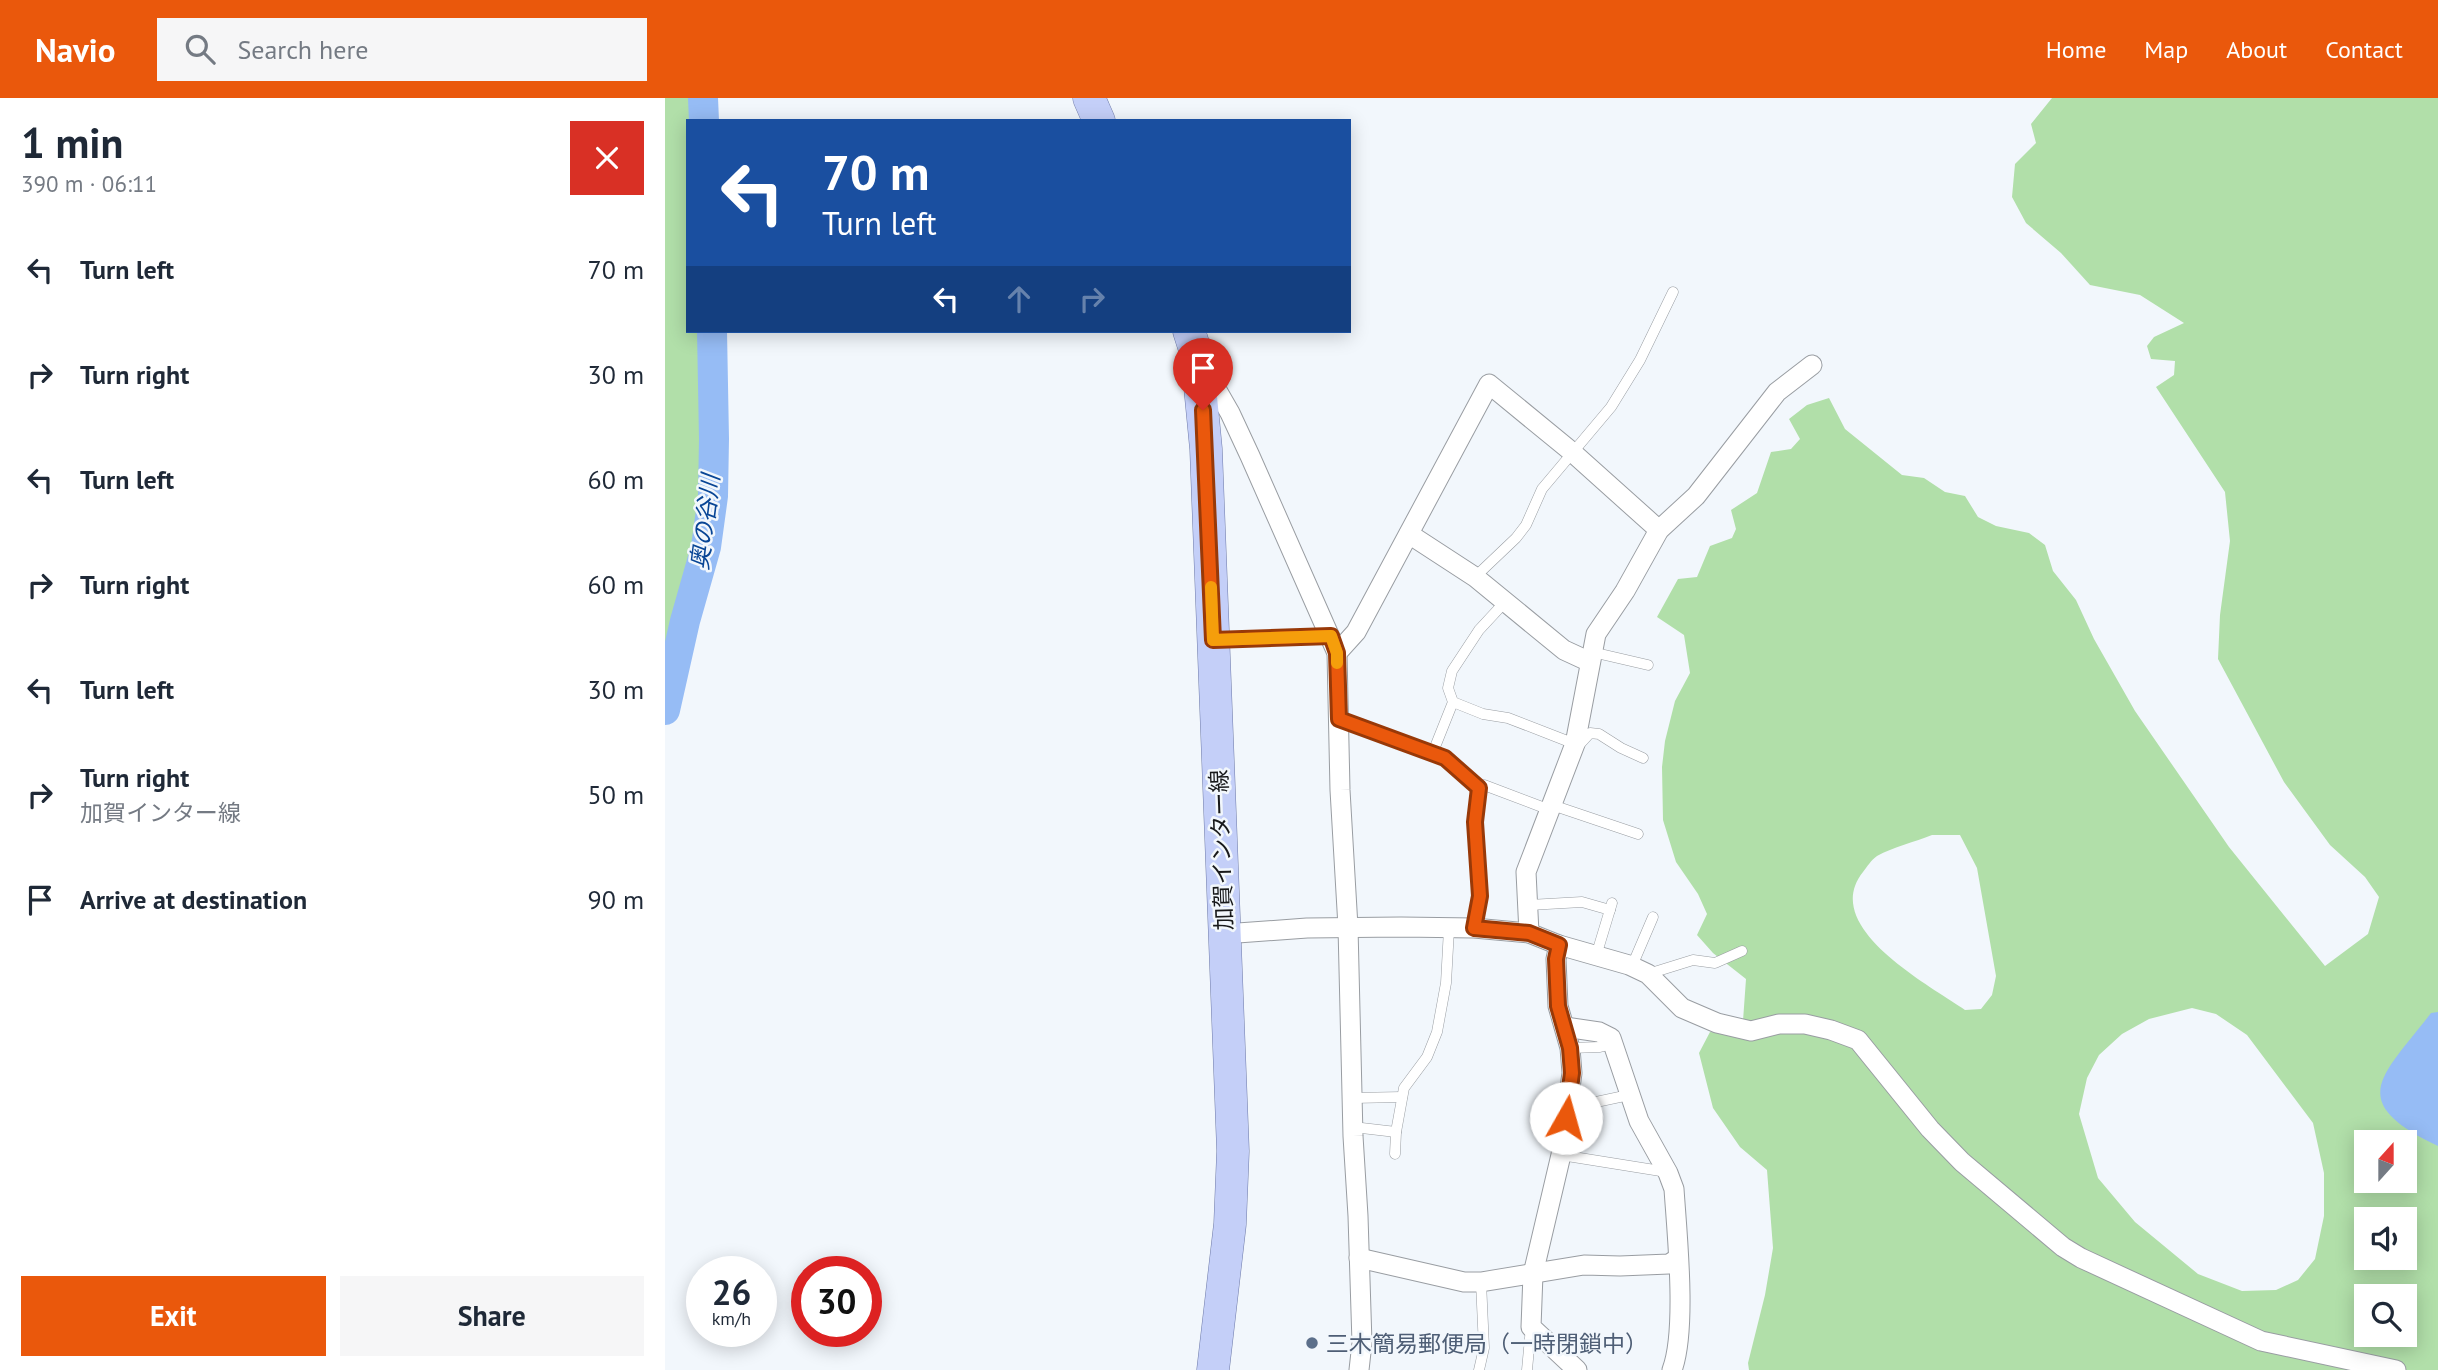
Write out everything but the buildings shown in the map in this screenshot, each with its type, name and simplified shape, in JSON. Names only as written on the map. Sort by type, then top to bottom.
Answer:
[{"type":"main road","points":[[1089,98],[1098,119]]},
{"type":"main road","name":"加賀インター線","points":[[1193,343],[1206,449],[1233,1151],[1230,1224],[1213,1370]]},
{"type":"street","points":[[1193,343],[1230,413],[1334,645],[1348,927],[1359,1258],[1359,1370]]},
{"type":"street","points":[[1529,933],[1526,872],[1574,745],[1596,634],[1625,591],[1659,530],[1696,496],[1777,393],[1812,365]]},
{"type":"street","points":[[1334,645],[1356,632],[1489,384],[1659,530]]},
{"type":"street","points":[[1409,534],[1475,577],[1564,650],[1591,657]]},
{"type":"street","points":[[1224,933],[1348,927],[1474,928],[1529,933],[1640,970],[1682,1008],[1717,1023],[1751,1031],[1779,1024],[1805,1024],[1858,1040],[1930,1129],[1962,1162],[2063,1247],[2081,1258],[2261,1341],[2396,1370]]},
{"type":"street","points":[[1559,945],[1556,959],[1558,1006],[1570,1048],[1572,1073],[1561,1155],[1533,1274],[1531,1327],[1577,1370]]},
{"type":"street","points":[[1565,1027],[1599,1032],[1611,1038],[1639,1121],[1674,1189],[1679,1331],[1672,1370]]},
{"type":"street","points":[[1359,1258],[1464,1282],[1481,1282],[1584,1265],[1669,1264],[1677,1259]]},
{"type":"lane","points":[[1475,577],[1516,538],[1526,525],[1542,489],[1597,426],[1628,382],[1661,321],[1672,292]]},
{"type":"lane","points":[[1433,752],[1453,702],[1448,688],[1452,671],[1479,630],[1504,603]]},
{"type":"lane","points":[[1213,640],[1334,645]]},
{"type":"lane","points":[[1591,657],[1648,665]]},
{"type":"lane","points":[[1453,702],[1483,714],[1508,719],[1574,745],[1579,746],[1591,733],[1599,734],[1643,758]]},
{"type":"lane","points":[[1339,719],[1433,752],[1445,758],[1479,788],[1475,822],[1480,896],[1474,928]]},
{"type":"lane","points":[[1476,786],[1484,785],[1638,834]]},
{"type":"lane","points":[[1529,905],[1582,902],[1611,907],[1596,956]]},
{"type":"lane","points":[[1653,917],[1640,970],[1693,960],[1715,963],[1742,951]]},
{"type":"lane","points":[[1395,1153],[1403,1088],[1427,1057],[1437,1032],[1446,983],[1449,929]]},
{"type":"lane","points":[[1570,1048],[1600,1048],[1613,1044]]},
{"type":"lane","points":[[1568,1108],[1629,1095]]},
{"type":"lane","points":[[1352,1098],[1402,1097]]},
{"type":"lane","points":[[1353,1127],[1396,1132]]},
{"type":"lane","points":[[1561,1155],[1668,1173]]},
{"type":"lane","points":[[1479,1370],[1484,1348],[1481,1282]]},
{"type":"lane","points":[[1527,1370],[1531,1327]]},
{"type":"green space","points":[[665,98],[689,98],[691,119],[686,119],[686,333],[702,333],[702,529],[665,660]]},
{"type":"green space","points":[[2052,98],[2438,98],[2438,1370],[1749,1370],[1748,1363],[1765,1295],[1773,1248],[1767,1170],[1740,1147],[1713,1108],[1699,1053],[1710,1032],[1742,1035],[1746,979],[1713,953],[1697,935],[1707,914],[1698,894],[1676,862],[1663,820],[1662,767],[1665,741],[1675,701],[1690,673],[1684,635],[1657,617],[1678,579],[1697,577],[1710,546],[1732,538],[1736,529],[1731,510],[1757,493],[1771,452],[1791,449],[1800,439],[1789,419],[1807,405],[1829,398],[1845,429],[1902,475],[1924,478],[1945,492],[1965,496],[1978,517],[1996,526],[2029,533],[2045,545],[2053,571],[2076,600],[2094,639],[2135,711],[2229,847],[2325,966],[2368,934],[2379,897],[2365,877],[2330,845],[2284,782],[2218,659],[2220,615],[2230,541],[2225,492],[2156,387],[2174,375],[2175,361],[2151,359],[2147,346],[2154,337],[2184,323],[2140,295],[2090,285],[2061,253],[2026,223],[2012,197],[2015,164],[2036,143],[2031,124]],"holes":[[[1932,835],[1960,835],[1977,868],[1996,976],[1992,995],[1981,1009],[1965,1010],[1905,970],[1866,933],[1855,913],[1853,893],[1873,859]],[[2192,1008],[2216,1014],[2247,1035],[2313,1123],[2324,1173],[2324,1216],[2315,1259],[2298,1280],[2276,1290],[2242,1291],[2198,1274],[2135,1222],[2098,1178],[2079,1114],[2087,1078],[2099,1055],[2122,1034],[2149,1019]]]},
{"type":"water","points":[[2438,1012],[2438,1146],[2417,1134],[2417,1130],[2409,1130],[2390,1115],[2382,1101],[2381,1087],[2398,1054],[2431,1013]]},
{"type":"waterway","name":"奥の谷川","points":[[703,98],[704,119]]},
{"type":"waterway","name":"奥の谷川","points":[[665,710],[685,621],[706,547],[713,496],[712,333]]},
{"type":"slow traffic","points":[[1211,587],[1213,640],[1331,636],[1337,653],[1337,663]]},
{"type":"place","name":"三木簡易郵便局（一時閉鎖中）","points":[[1312,1343]]},
{"type":"route","points":[[1203,410],[1213,640],[1331,636],[1337,653],[1339,719],[1445,758],[1479,788],[1475,822],[1480,896],[1474,928],[1529,933],[1559,945],[1556,959],[1558,1006],[1570,1048],[1572,1073],[1566,1118]]}]
